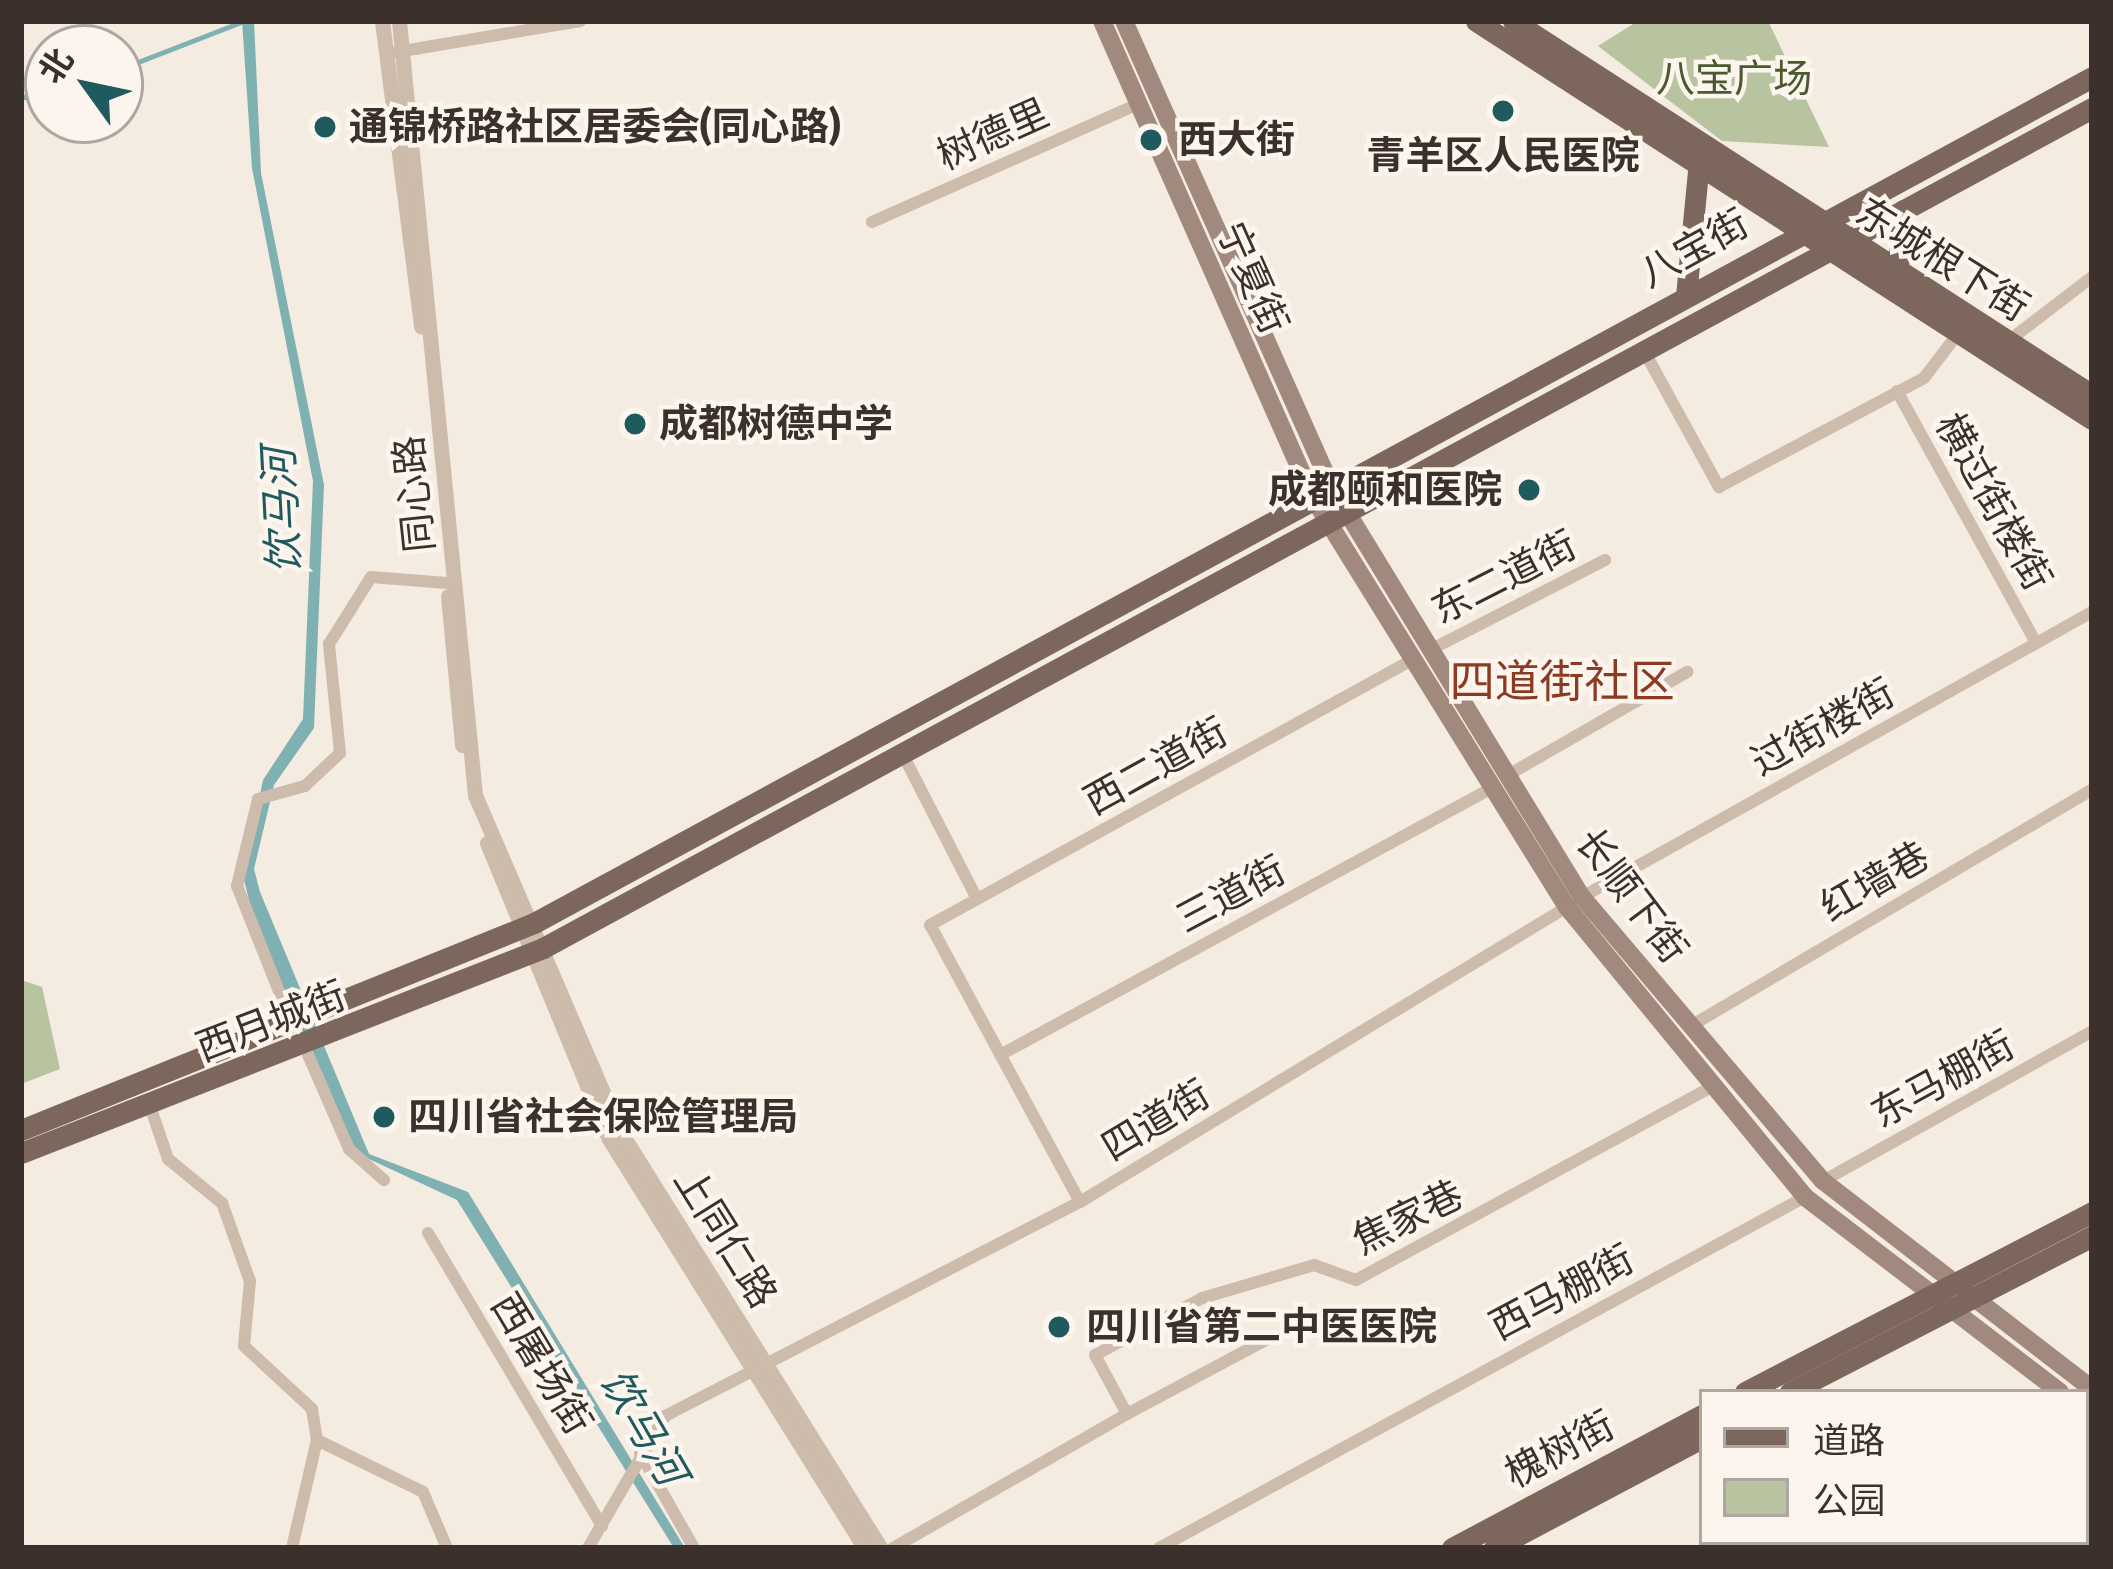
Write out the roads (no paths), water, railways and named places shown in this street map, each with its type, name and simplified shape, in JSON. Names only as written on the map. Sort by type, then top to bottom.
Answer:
[{"type":"main road","name":"宁夏街","points":[[1102,21],[1322,491]]},
{"type":"main road","name":"宁夏街","points":[[1124,21],[1322,491]]},
{"type":"main road","points":[[1476,21],[1794,235],[1832,246]]},
{"type":"main road","name":"东城根下街","points":[[1513,21],[1816,223],[1832,246],[1956,336],[2092,419]]},
{"type":"main road","name":"八宝街","points":[[1322,491],[2092,77]]},
{"type":"main road","name":"八宝街","points":[[1335,515],[2092,108]]},
{"type":"main road","points":[[1686,296],[1698,171]]},
{"type":"main road","points":[[1897,277],[1903,210]]},
{"type":"main road","name":"东城根下街","points":[[1832,246],[1897,277],[2092,395]]},
{"type":"main road","name":"长顺下街","points":[[1322,491],[1412,660],[1500,782],[1575,902],[1712,1087],[1805,1197],[2056,1389]]},
{"type":"main road","points":[[526,927],[1322,491]]},
{"type":"main road","name":"长顺下街","points":[[1335,515],[1430,650],[1500,782]]},
{"type":"main road","points":[[537,951],[1335,515]]},
{"type":"main road","name":"长顺下街","points":[[1575,902],[1822,1181],[2092,1389]]},
{"type":"main road","name":"西月城街","points":[[21,1130],[292,1025],[526,927]]},
{"type":"main road","name":"西月城街","points":[[21,1153],[305,1050],[537,951]]},
{"type":"main road","points":[[1751,1389],[2092,1212]]},
{"type":"main road","points":[[1796,1389],[2092,1236]]},
{"type":"main road","name":"槐树街","points":[[1452,1548],[1699,1417]]},
{"type":"main road","name":"槐树街","points":[[1494,1548],[1699,1440]]},
{"type":"street","points":[[382,21],[394,52],[466,790],[526,927]]},
{"type":"street","name":"同心路","points":[[399,21],[394,52],[475,795],[537,951]]},
{"type":"street","points":[[394,52],[580,21]]},
{"type":"street","name":"树德里","points":[[872,222],[1138,104]]},
{"type":"street","points":[[2006,343],[2092,277]]},
{"type":"street","points":[[1642,350],[1719,487],[1924,378],[1956,336]]},
{"type":"street","name":"横过街楼街","points":[[1897,391],[2036,643]]},
{"type":"street","name":"东二道街","points":[[1430,650],[1605,560]]},
{"type":"street","points":[[292,1025],[237,886],[259,798],[277,788],[305,785],[340,753],[329,644],[371,577],[447,583]]},
{"type":"street","name":"过街楼街","points":[[1575,902],[2092,612]]},
{"type":"street","name":"西二道街","points":[[1000,1054],[929,926],[1412,660]]},
{"type":"street","name":"三道街","points":[[1000,1054],[1500,782],[1687,672]]},
{"type":"street","points":[[902,752],[977,899]]},
{"type":"street","name":"红墙巷","points":[[1689,1027],[2092,790]]},
{"type":"street","name":"四道街","points":[[588,1548],[638,1455],[665,1416],[1080,1202],[1575,902]]},
{"type":"street","name":"上同仁路","points":[[537,951],[620,1131],[760,1368],[880,1548]]},
{"type":"street","name":"东马棚街","points":[[1822,1181],[2092,1031]]},
{"type":"street","points":[[305,1050],[349,1149],[385,1180]]},
{"type":"street","points":[[1000,1054],[1080,1202]]},
{"type":"street","name":"焦家巷","points":[[1127,1414],[1096,1355],[1202,1298],[1314,1265],[1356,1280],[1712,1087]]},
{"type":"street","points":[[149,1106],[168,1159],[222,1204],[250,1281],[244,1346],[312,1409],[316,1440],[292,1548]]},
{"type":"street","name":"西马棚街","points":[[1159,1548],[1805,1197]]},
{"type":"street","name":"西屠场街","points":[[428,1233],[602,1526]]},
{"type":"street","points":[[893,1548],[1271,1337]]},
{"type":"street","points":[[760,1368],[865,1548]]},
{"type":"street","points":[[316,1440],[423,1492],[447,1548]]},
{"type":"street","name":"西屠场街","points":[[638,1455],[694,1548]]},
{"type":"water","points":[[242,21],[254,21],[261,173],[324,485],[314,728],[274,785],[254,869],[260,892],[369,1154],[468,1192],[685,1548],[674,1548],[457,1200],[354,1152],[253,916],[243,876],[263,780],[303,719],[313,481],[252,168]]},
{"type":"waterway","points":[[144,60],[244,21]]},
{"type":"place","name":"青羊区人民医院","points":[[1503,111]]},
{"type":"place","name":"通锦桥路社区居委会(同心路)","points":[[325,127]]},
{"type":"place","name":"西大街","points":[[1151,140]]},
{"type":"place","name":"成都树德中学","points":[[635,424]]},
{"type":"place","name":"成都颐和医院","points":[[1529,490]]},
{"type":"place","name":"四川省社会保险管理局","points":[[384,1117]]},
{"type":"place","name":"四川省第二中医医院","points":[[1059,1327]]},
{"type":"district","name":"四道街社区","points":[[1562,683]]},
{"type":"park label","name":"八宝广场","points":[[1734,79]]},
{"type":"water label","name":"饮马河","points":[[282,511]]},
{"type":"water label","name":"饮马河","points":[[643,1427]]}]
